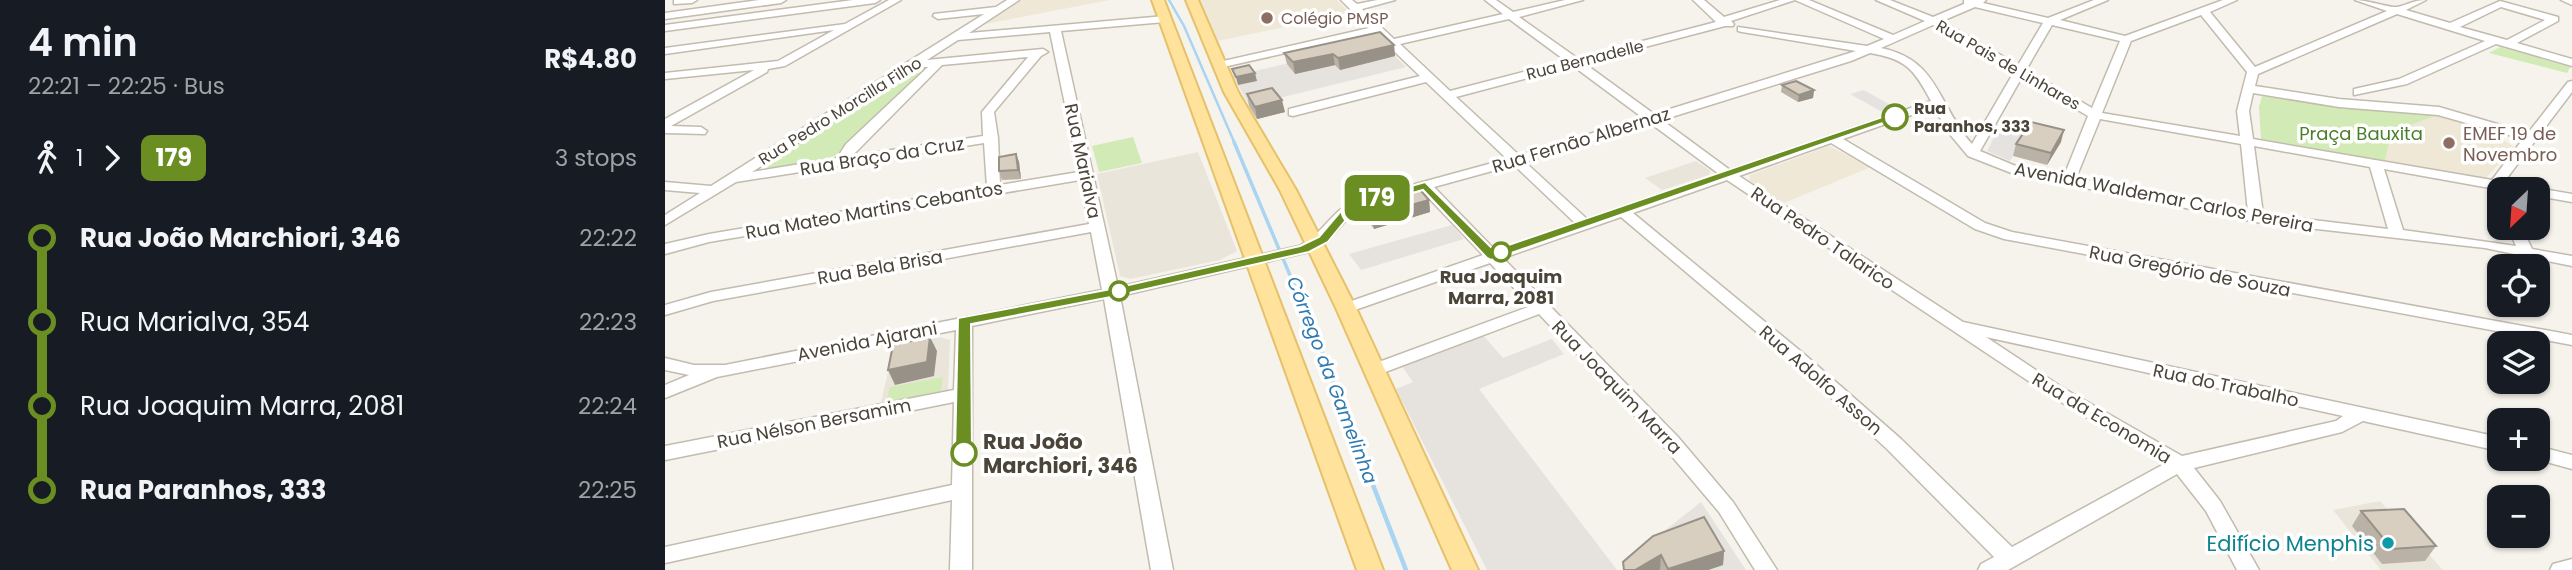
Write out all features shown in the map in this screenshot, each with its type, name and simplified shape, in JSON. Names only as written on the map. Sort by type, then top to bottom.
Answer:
[{"type":"main road","points":[[1159,0],[1165,19],[1273,256],[1370,570]]},
{"type":"main road","points":[[1192,0],[1219,65],[1289,190],[1346,308],[1465,570]]},
{"type":"street","points":[[678,2],[692,0]]},
{"type":"street","points":[[665,16],[781,0]]},
{"type":"street","points":[[665,28],[875,0]]},
{"type":"street","points":[[665,126],[897,0]]},
{"type":"street","name":"Rua Pedro Morcilla Filho","points":[[665,221],[1014,0]]},
{"type":"street","points":[[1350,4],[1390,0]]},
{"type":"street","name":"Rua Pedro Talarico","points":[[1490,0],[1728,175],[1954,325]]},
{"type":"street","points":[[1392,43],[1578,0]]},
{"type":"street","name":"Avenida Waldemar Carlos Pereira","points":[[1698,0],[1722,22],[1843,55]]},
{"type":"street","name":"Rua Bernadelle","points":[[1446,96],[1722,22],[1790,0]]},
{"type":"street","points":[[1800,0],[1893,39]]},
{"type":"street","name":"Rua Pais de Linhares","points":[[1881,0],[1934,22],[2095,115],[2487,187]]},
{"type":"street","points":[[1962,0],[2126,39],[2232,0]]},
{"type":"street","points":[[1973,153],[2049,21],[2103,0]]},
{"type":"street","points":[[2360,0],[2572,63]]},
{"type":"street","points":[[2253,72],[2421,0]]},
{"type":"street","points":[[2566,0],[2572,2]]},
{"type":"street","name":"Rua Fernão Albernaz","points":[[1314,245],[1331,232],[1343,212],[1350,207],[1514,161],[1652,119],[1843,55],[1865,51],[1978,2]]},
{"type":"street","points":[[1350,4],[1584,224]]},
{"type":"street","points":[[2358,92],[2403,82],[2554,19],[2500,4],[2451,27]]},
{"type":"street","points":[[938,16],[999,10]]},
{"type":"street","points":[[2201,11],[2209,15],[2253,72]]},
{"type":"street","points":[[955,38],[1165,19]]},
{"type":"street","points":[[665,51],[850,25]]},
{"type":"street","name":"Rua Marialva","points":[[1055,29],[1111,293],[1162,570]]},
{"type":"street","points":[[1219,65],[1378,29]]},
{"type":"street","name":"Avenida Waldemar Carlos Pereira","points":[[1742,29],[1892,55],[1907,60],[1920,70],[1957,136],[1973,153],[2014,170],[2256,218],[2526,251],[2572,261]]},
{"type":"street","points":[[2069,182],[2126,39]]},
{"type":"street","points":[[915,64],[1059,50]]},
{"type":"street","points":[[994,190],[989,109],[1037,53]]},
{"type":"street","points":[[841,163],[852,147],[939,62]]},
{"type":"street","points":[[665,76],[775,65]]},
{"type":"street","points":[[2253,72],[2243,111],[2256,218]]},
{"type":"street","points":[[1293,112],[1427,78]]},
{"type":"street","points":[[2505,177],[2572,84]]},
{"type":"street","points":[[2249,89],[2339,103],[2439,111],[2532,138]]},
{"type":"street","points":[[1346,308],[1938,102]]},
{"type":"street","points":[[665,126],[701,131]]},
{"type":"street","name":"Rua Braço da Cruz","points":[[731,179],[992,138]]},
{"type":"street","name":"Rua Gregório de Souza","points":[[1831,138],[1980,226],[2009,236],[2572,340]]},
{"type":"street","points":[[2376,165],[2397,235]]},
{"type":"street","name":"Rua Mateo Martins Cebantos","points":[[665,249],[682,243],[1084,175]]},
{"type":"street","points":[[665,186],[714,190]]},
{"type":"street","name":"Rua Joaquim Marra","points":[[1425,186],[1704,479],[1766,570]]},
{"type":"street","points":[[2550,194],[2572,198]]},
{"type":"street","name":"Rua Adolfo Asson","points":[[1623,212],[1787,349],[1884,435],[2010,559]]},
{"type":"street","name":"Rua Bela Brisa","points":[[665,310],[711,297],[1097,226]]},
{"type":"street","points":[[665,229],[682,243]]},
{"type":"street","points":[[2521,240],[2526,251]]},
{"type":"street","name":"Avenida Ajarani","points":[[665,364],[712,373],[1111,293],[1314,245]]},
{"type":"street","points":[[1374,370],[1542,308]]},
{"type":"street","points":[[961,570],[964,321]]},
{"type":"street","name":"Rua do Trabalho","points":[[1954,325],[2487,441]]},
{"type":"street","name":"Rua da Economia","points":[[1954,325],[2057,392],[2180,464],[2206,495],[2248,570]]},
{"type":"street","points":[[665,392],[712,373]]},
{"type":"street","name":"Rua Nélson Bersamim","points":[[665,453],[964,394]]},
{"type":"street","points":[[1989,570],[2180,464],[2341,426],[2360,414]]},
{"type":"street","points":[[2550,456],[2572,462]]},
{"type":"street","points":[[665,555],[963,491]]},
{"type":"street","points":[[2561,570],[2572,568]]},
{"type":"shaded area","points":[[1022,0],[1110,0],[985,24]]},
{"type":"shaded area","name":"Colégio PMSP","points":[[1199,0],[1337,0],[1350,13],[1218,41]]},
{"type":"shaded area","points":[[1381,42],[1406,67],[1275,99],[1285,112],[1257,119],[1233,76]]},
{"type":"shaded area","points":[[1864,90],[1899,110],[1886,114],[1850,94]]},
{"type":"shaded area","name":"EMEF 19 de Novembro","points":[[2438,115],[2489,130],[2514,147],[2486,178],[2387,162],[2385,159],[2392,132]]},
{"type":"shaded area","points":[[2000,126],[2028,133],[2010,161],[1987,151]]},
{"type":"shaded area","points":[[1829,146],[1871,167],[1784,203],[1749,180],[1750,175]]},
{"type":"shaded area","points":[[1198,152],[1237,251],[1220,260],[1130,279],[1120,276],[1097,174]]},
{"type":"shaded area","points":[[1696,161],[1711,171],[1709,175],[1662,190],[1645,178]]},
{"type":"shaded area","points":[[1452,225],[1464,239],[1361,270],[1349,254]]},
{"type":"shaded area","points":[[1482,334],[1503,358],[1552,339],[1564,354],[1479,389],[1617,570],[1487,570],[1396,389],[1413,382],[1401,365]]},
{"type":"shaded area","points":[[940,337],[950,340],[948,390],[880,406],[894,347]]},
{"type":"shaded area","points":[[2380,501],[2443,570],[2381,570],[2333,510]]},
{"type":"shaded area","points":[[1701,502],[1746,570],[1623,570],[1649,543]]},
{"type":"green space","points":[[2500,47],[2570,67],[2567,73],[2489,53]]},
{"type":"green space","points":[[918,67],[926,69],[835,156],[774,169],[766,167],[768,162]]},
{"type":"green space","name":"Praça Bauxita","points":[[2262,96],[2366,110],[2438,115],[2392,132],[2385,159],[2387,162],[2261,139],[2259,107]]},
{"type":"green space","points":[[1133,137],[1142,163],[1099,172],[1092,146]]},
{"type":"green space","points":[[943,377],[941,391],[886,402],[890,387]]},
{"type":"building","points":[[1380,32],[1394,45],[1338,58],[1333,54],[1293,62],[1284,53]]},
{"type":"building","points":[[1249,65],[1255,73],[1236,77],[1232,69]]},
{"type":"building","points":[[1796,81],[1814,90],[1799,95],[1782,85]]},
{"type":"building","points":[[1272,88],[1282,100],[1255,107],[1247,94]]},
{"type":"building","points":[[2031,122],[2064,130],[2051,153],[2016,144]]},
{"type":"building","points":[[1016,154],[1018,170],[999,171],[999,157]]},
{"type":"building","points":[[1417,186],[1429,200],[1372,216],[1361,201]]},
{"type":"building","points":[[930,337],[927,362],[888,370],[893,345]]},
{"type":"building","points":[[2404,509],[2436,546],[2392,549],[2361,511]]},
{"type":"building","points":[[1704,517],[1724,551],[1668,569],[1661,555],[1635,570],[1624,570],[1623,562],[1653,536]]},
{"type":"waterway","name":"Córrego da Gamelinha","points":[[1169,0],[1184,26],[1235,144]]},
{"type":"waterway","name":"Córrego da Gamelinha","points":[[1234,142],[1313,330]]},
{"type":"waterway","name":"Córrego da Gamelinha","points":[[1312,328],[1406,570]]},
{"type":"bus line","name":"179","points":[[964,453],[964,321],[1159,283],[1304,249],[1323,240],[1343,212],[1350,207],[1425,186],[1491,256],[1895,117]]},
{"type":"place","name":"Colégio PMSP","points":[[1267,18]]},
{"type":"place","name":"Rua Paranhos, 333","points":[[1895,117]]},
{"type":"place","name":"EMEF 19 de Novembro","points":[[2449,143]]},
{"type":"place","name":"Rua Joaquim Marra, 2081","points":[[1501,252]]},
{"type":"place","name":"Rua João Marchiori, 346","points":[[964,453]]},
{"type":"place","name":"Edifício Menphis","points":[[2388,543]]}]
